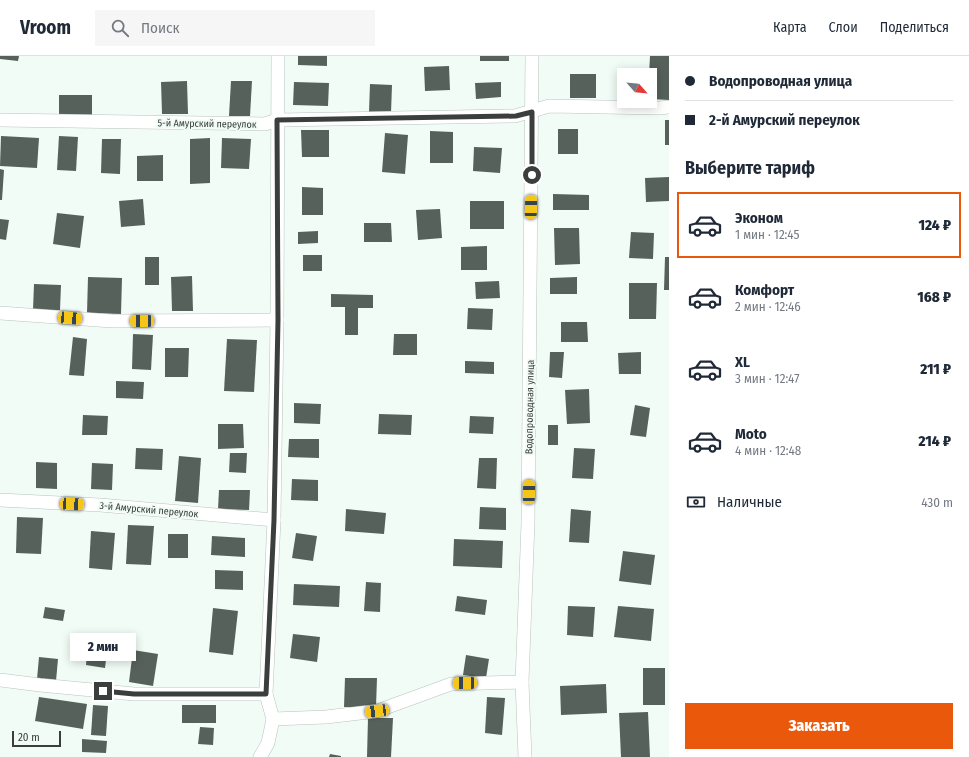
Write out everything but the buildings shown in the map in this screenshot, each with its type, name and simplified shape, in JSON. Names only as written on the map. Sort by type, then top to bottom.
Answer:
[{"type":"street","points":[[260,757],[268,743],[273,719],[266,694],[274,520],[278,320],[278,56]]},
{"type":"street","name":"Водопроводная улица","points":[[525,757],[522,682],[528,523],[532,56]]},
{"type":"street","name":"5-й Амурский переулок","points":[[0,120],[265,124],[277,120],[516,116],[549,106],[669,108]]},
{"type":"street","points":[[0,313],[112,321],[278,320]]},
{"type":"street","name":"3-й Амурский переулок","points":[[0,500],[100,505],[274,520]]},
{"type":"street","points":[[0,680],[40,686],[134,694],[266,694]]},
{"type":"street","points":[[273,719],[326,717],[377,711],[451,684],[522,682]]},
{"type":"route","points":[[103,691],[134,694],[266,694],[274,520],[278,320],[277,120],[516,116],[532,112],[532,175]]}]
